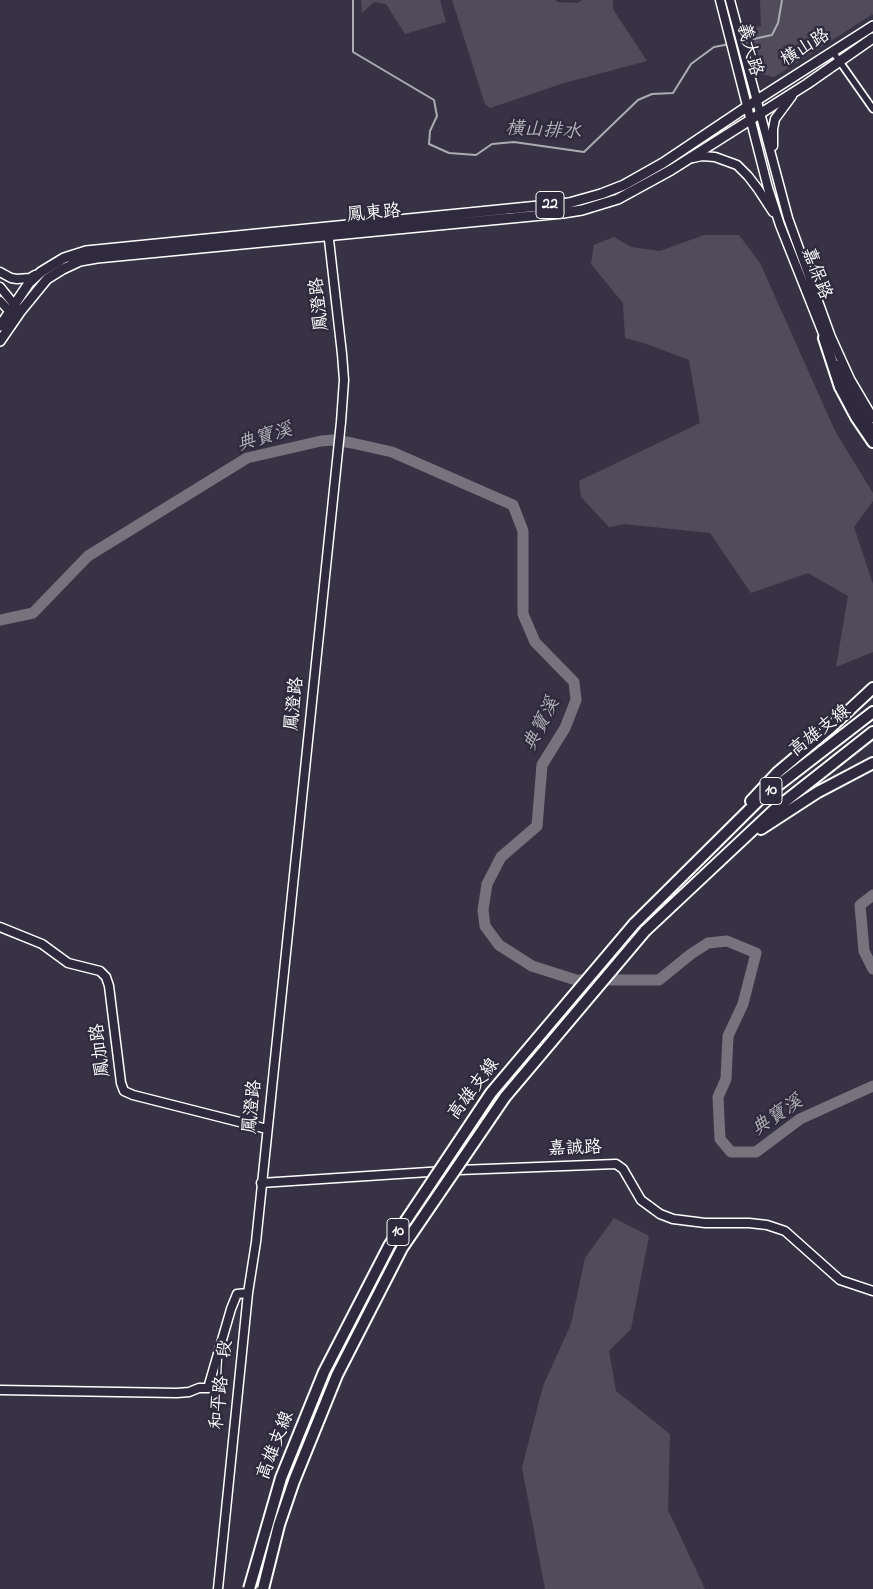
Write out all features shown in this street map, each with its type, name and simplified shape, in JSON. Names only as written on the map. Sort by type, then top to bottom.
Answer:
[{"type":"highway","points":[[824,338],[840,387],[856,417],[873,442]]},
{"type":"highway","points":[[678,881],[770,779],[873,688]]},
{"type":"highway","name":"高雄支線","points":[[249,1589],[281,1478],[324,1372],[389,1246],[490,1093],[634,924],[759,800],[873,712]]},
{"type":"highway","name":"高雄支線","points":[[263,1589],[279,1525],[294,1481],[326,1402],[350,1350],[402,1248],[505,1096],[645,931],[774,810],[873,732]]},
{"type":"highway","points":[[739,843],[818,792],[873,763]]},
{"type":"main road","name":"橫山路","points":[[757,100],[873,26]]},
{"type":"main road","name":"橫山路","points":[[760,112],[806,84],[873,38]]},
{"type":"main road","name":"鳳東路","points":[[514,213],[568,203],[601,194],[624,185],[663,163],[757,100]]},
{"type":"main road","name":"鳳東路","points":[[0,341],[30,283],[42,272],[64,258],[86,251],[514,213],[582,210],[618,199],[671,170],[760,112]]},
{"type":"main road","name":"鳳東路","points":[[0,326],[47,279],[62,269],[80,261],[328,231]]},
{"type":"street","name":"義大路","points":[[720,0],[750,119]]},
{"type":"street","name":"義大路","points":[[730,0],[760,112]]},
{"type":"street","points":[[834,52],[873,109]]},
{"type":"street","points":[[775,171],[772,139],[775,119],[788,100],[806,84]]},
{"type":"street","name":"嘉保路","points":[[760,112],[788,218],[831,337],[850,379],[873,418]]},
{"type":"street","name":"嘉保路","points":[[750,119],[780,226],[824,338],[853,399],[873,431]]},
{"type":"street","points":[[671,170],[695,157],[715,157],[730,161],[748,176],[780,226]]},
{"type":"street","name":"鳳澄路","points":[[261,1184],[344,380],[328,231]]},
{"type":"street","points":[[0,272],[17,279],[30,278],[42,272]]},
{"type":"street","points":[[0,288],[15,311]]},
{"type":"street","points":[[0,301],[15,311]]},
{"type":"street","name":"鳳加路","points":[[0,926],[42,944],[68,963],[100,971],[106,977],[109,986],[121,1083],[124,1091],[133,1095],[267,1129]]},
{"type":"street","name":"嘉誠路","points":[[261,1184],[459,1170],[616,1164],[623,1169],[641,1200],[660,1214],[673,1219],[705,1223],[767,1225],[784,1231],[840,1280],[873,1291]]},
{"type":"street","name":"和平路一段","points":[[218,1589],[261,1184]]},
{"type":"street","points":[[0,1390],[177,1394],[199,1388],[208,1388],[230,1309],[237,1294],[248,1293]]},
{"type":"shaded area","points":[[361,0],[440,0],[446,22],[405,34],[386,4],[374,2],[362,13]]},
{"type":"shaded area","points":[[452,0],[556,0],[557,2],[578,3],[582,0],[613,0],[613,9],[647,61],[564,83],[490,108],[485,104]]},
{"type":"shaded area","points":[[760,0],[873,0],[873,14],[774,77],[760,74],[751,28],[761,26]]},
{"type":"shaded area","points":[[704,235],[739,235],[760,263],[836,433],[873,493],[873,501],[854,527],[873,584],[873,652],[836,667],[848,596],[808,573],[751,593],[710,533],[624,524],[609,527],[581,497],[579,481],[700,423],[689,360],[625,338],[623,303],[591,264],[594,245],[614,237],[631,247],[660,251]]},
{"type":"shaded area","points":[[614,1218],[649,1236],[631,1329],[609,1351],[616,1391],[670,1434],[668,1510],[705,1589],[545,1589],[522,1468],[543,1386],[571,1324],[585,1258]]},
{"type":"waterway","name":"橫山排水","points":[[353,0],[353,52],[434,100],[437,116],[430,131],[429,144],[449,153],[476,155],[492,144],[514,142],[584,152],[638,100],[652,94],[673,93],[691,64],[714,47],[730,44]]},
{"type":"waterway","name":"橫山排水","points":[[744,41],[772,35],[778,23],[782,0]]},
{"type":"waterway","name":"典寶溪","points":[[0,620],[33,613],[88,556],[247,458],[321,441],[334,440],[392,452],[513,505],[523,531],[523,614],[535,642],[574,682],[576,700],[565,728],[542,765],[537,826],[501,857],[487,884],[483,910],[485,926],[499,945],[532,966],[576,980],[659,980],[708,943],[727,941],[756,953],[743,1004],[728,1036],[726,1079],[718,1097],[720,1139],[731,1152],[756,1152],[800,1119],[873,1086]]},
{"type":"waterway","name":"典寶溪","points":[[873,895],[860,905],[864,951],[873,969]]}]
